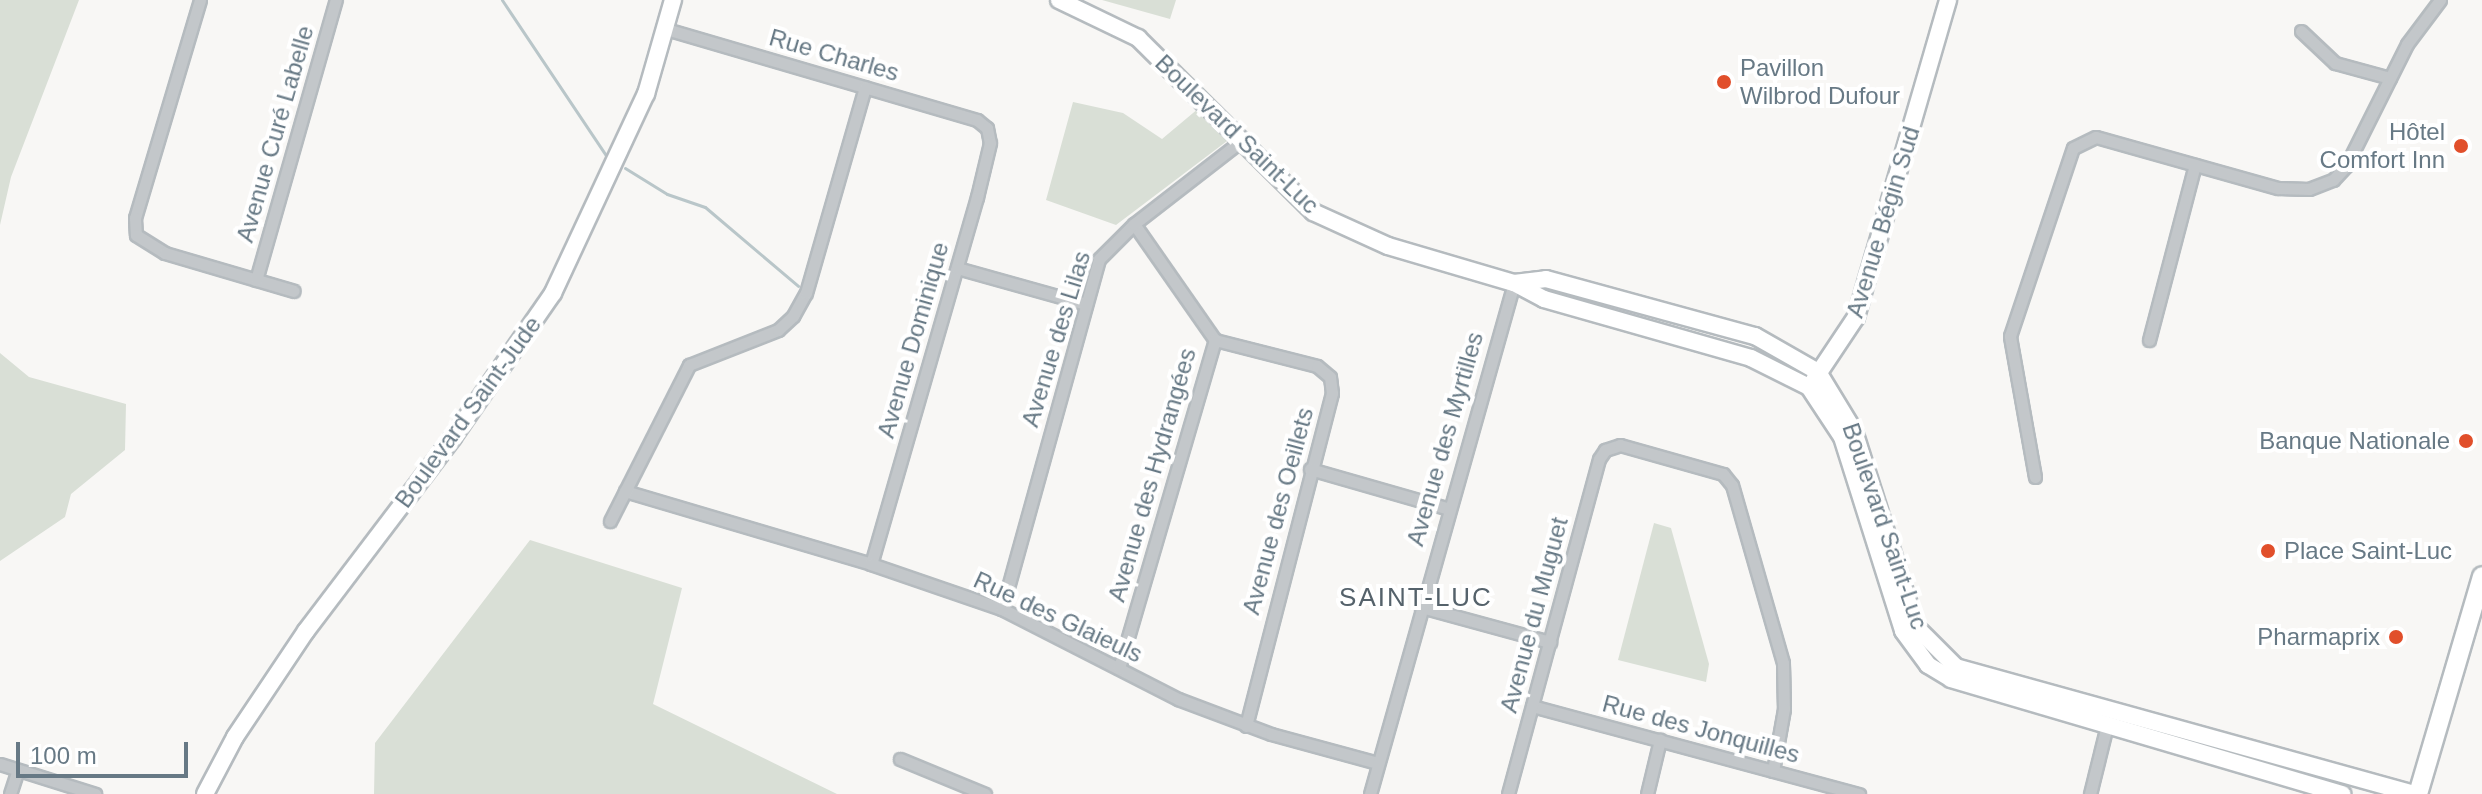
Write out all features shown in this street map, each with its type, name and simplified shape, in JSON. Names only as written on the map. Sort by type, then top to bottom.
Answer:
[{"type":"main road","points":[[2416,794],[2482,576]]},
{"type":"main road","points":[[2430,794],[2482,609]]},
{"type":"street","points":[[200,0],[135,218],[136,235],[165,253],[294,291]]},
{"type":"street","name":"Avenue Curé Labelle","points":[[256,280],[336,0]]},
{"type":"street","name":"Boulevard Saint-Jude","points":[[205,794],[235,737],[306,631],[453,437],[553,293],[646,94],[673,0]]},
{"type":"street","name":"Boulevard Saint-Luc","points":[[1059,0],[1138,38],[1313,212],[1388,246],[1514,283],[1544,299],[1751,358],[1809,387],[1842,437],[1903,631],[1928,665],[1962,683],[2416,794]]},
{"type":"street","name":"Avenue Bégin Sud","points":[[1809,387],[1856,317],[1948,0]]},
{"type":"street","points":[[2035,477],[2010,336],[2065,164],[2073,148],[2096,137],[2278,188],[2309,189],[2333,180],[2346,166],[2421,21],[2440,0]]},
{"type":"street","name":"Rue Charles","points":[[666,29],[977,120],[987,128]]},
{"type":"street","points":[[2301,31],[2335,63],[2390,78]]},
{"type":"street","points":[[610,521],[689,365],[778,330],[793,316],[806,293],[865,87]]},
{"type":"street","name":"Avenue Dominique","points":[[871,564],[957,268],[990,143],[987,128]]},
{"type":"street","name":"Avenue des Lilas","points":[[1002,609],[1099,259],[1134,224],[1241,141]]},
{"type":"street","points":[[2149,340],[2195,165]]},
{"type":"street","points":[[1134,224],[1215,340]]},
{"type":"street","points":[[957,268],[1086,304]]},
{"type":"street","name":"Boulevard Saint-Luc","points":[[1514,283],[1546,279],[1755,336],[1818,372],[1854,431],[1916,627],[1926,641],[1956,667],[2342,794]]},
{"type":"street","name":"Avenue des Myrtilles","points":[[1370,794],[1446,508],[1514,283]]},
{"type":"street","name":"Avenue des Oeillets","points":[[1215,340],[1317,366],[1330,377],[1332,393],[1246,726]]},
{"type":"street","name":"Avenue des Hydrangées","points":[[1119,668],[1215,340]]},
{"type":"street","name":"Avenue du Muguet","points":[[1508,794],[1605,450],[1620,445],[1723,474],[1732,485],[1783,663],[1784,709],[1773,771]]},
{"type":"street","points":[[1310,469],[1446,508]]},
{"type":"street","name":"Rue des Glaieuls","points":[[625,491],[871,564],[1002,609],[1119,668],[1246,726],[1378,763]]},
{"type":"street","points":[[1421,607],[1550,642]]},
{"type":"street","name":"Rue des Jonquilles","points":[[1532,706],[1859,794]]},
{"type":"street","points":[[2090,794],[2108,718]]},
{"type":"street","points":[[1647,794],[1660,740]]},
{"type":"street","points":[[900,759],[985,794]]},
{"type":"street","points":[[0,764],[95,794]]},
{"type":"street","points":[[10,794],[18,770]]},
{"type":"shaded area","points":[[0,0],[79,0],[11,177],[0,225]]},
{"type":"shaded area","points":[[1102,0],[1176,0],[1170,19]]},
{"type":"shaded area","points":[[1073,102],[1123,113],[1162,139],[1199,108],[1227,141],[1116,225],[1046,200]]},
{"type":"shaded area","points":[[0,353],[29,377],[126,404],[125,450],[71,494],[65,517],[0,561]]},
{"type":"shaded area","points":[[1654,523],[1671,528],[1709,664],[1706,682],[1618,660]]},
{"type":"shaded area","points":[[530,540],[682,588],[653,704],[837,794],[374,794],[375,743]]},
{"type":"waterway","points":[[502,0],[607,157]]},
{"type":"waterway","points":[[625,168],[667,194],[705,207],[798,286]]},
{"type":"place","name":"Pavillon Wilbrod Dufour","points":[[1724,82]]},
{"type":"place","name":"Hôtel Comfort Inn","points":[[2461,146]]},
{"type":"place","name":"Banque Nationale","points":[[2466,441]]},
{"type":"place","name":"Place Saint-Luc","points":[[2268,551]]},
{"type":"place","name":"Pharmaprix","points":[[2396,637]]},
{"type":"district","name":"SAINT-LUC","points":[[1416,598]]}]
